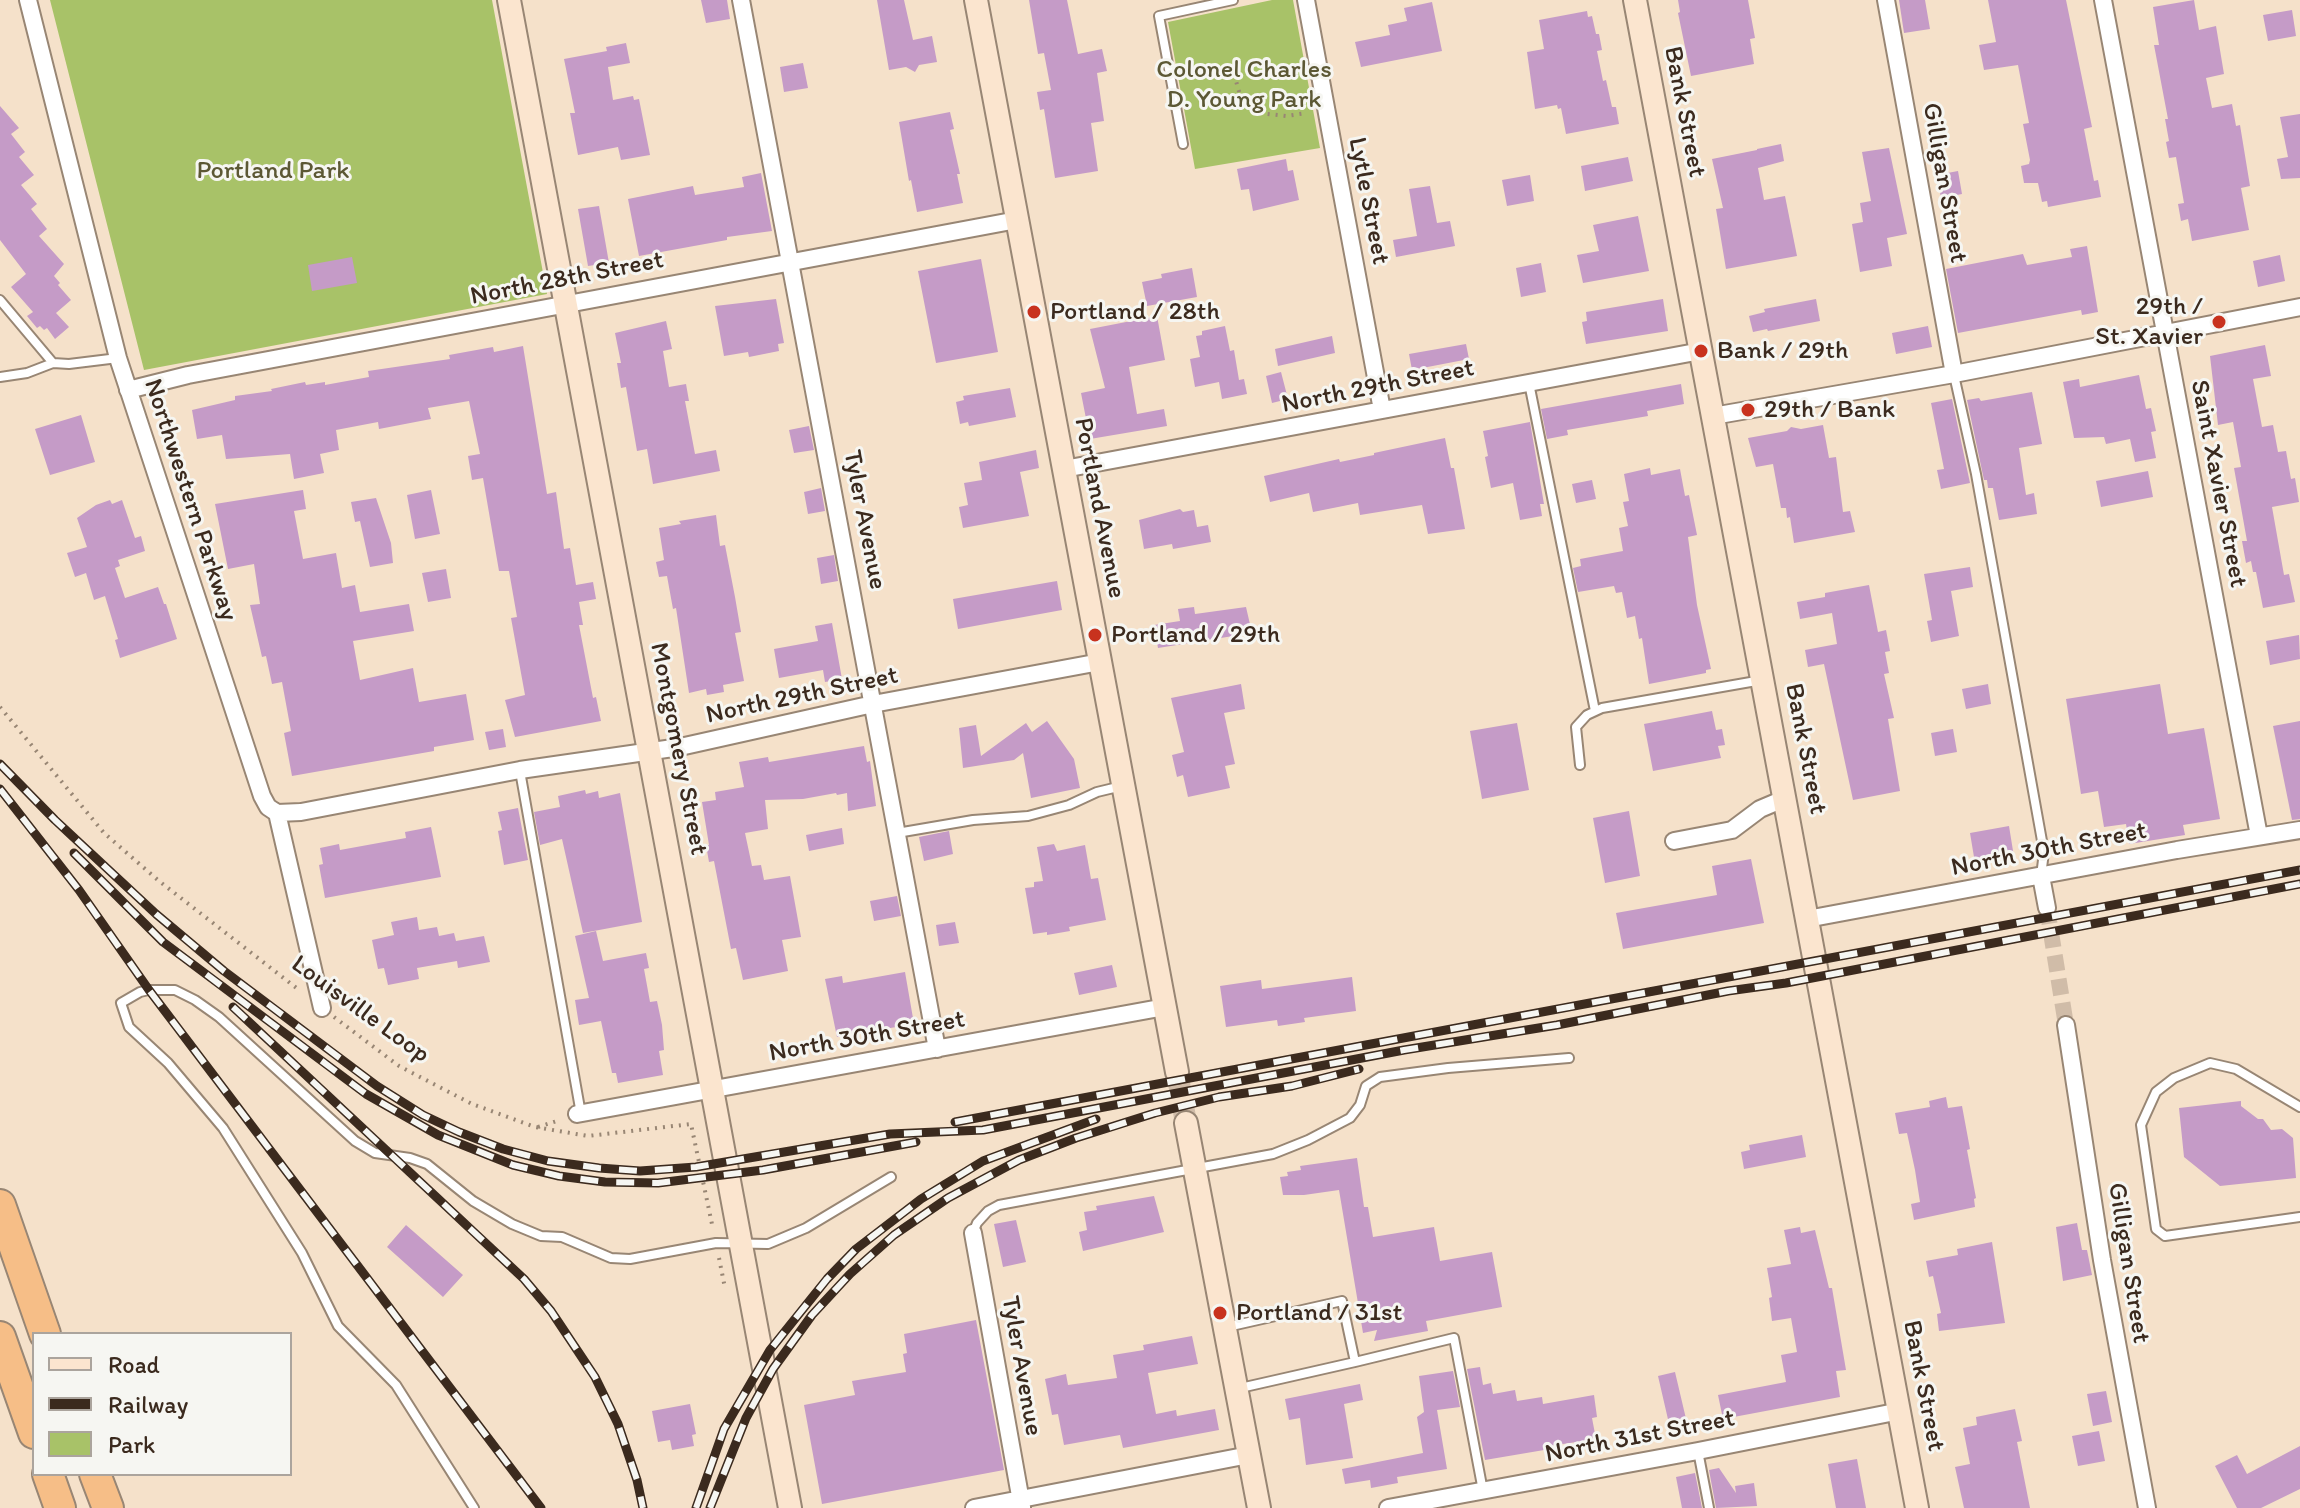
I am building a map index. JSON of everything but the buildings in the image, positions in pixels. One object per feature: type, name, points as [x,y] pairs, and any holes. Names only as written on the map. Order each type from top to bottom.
[{"type":"highway","points":[[4,1218],[44,1332]]},
{"type":"highway","points":[[0,1337],[32,1427]]},
{"type":"highway","points":[[49,1476],[60,1508]]},
{"type":"highway","points":[[96,1476],[108,1508]]},
{"type":"street","name":"Northwestern Parkway","points":[[28,0],[118,358],[262,796],[268,807],[277,813],[322,1008]]},
{"type":"street","name":"Montgomery Street","points":[[509,0],[790,1508]]},
{"type":"street","name":"Tyler Avenue","points":[[741,0],[937,1049]]},
{"type":"street","name":"Portland Avenue","points":[[976,0],[1177,1072]]},
{"type":"street","name":"Lytle Street","points":[[1306,0],[1382,410]]},
{"type":"street","name":"Bank Street","points":[[1635,0],[1917,1508]]},
{"type":"street","name":"Gilligan Street","points":[[1886,0],[1954,374]]},
{"type":"street","name":"Saint Xavier Street","points":[[2103,0],[2259,836]]},
{"type":"street","name":"North 28th Street","points":[[128,390],[188,375],[1017,220]]},
{"type":"street","points":[[1713,416],[1954,374],[2300,307]]},
{"type":"street","name":"North 29th Street","points":[[1064,469],[1701,351]]},
{"type":"street","name":"North 29th Street","points":[[277,813],[301,812],[520,770],[650,752],[873,704],[1100,662]]},
{"type":"street","points":[[1674,841],[1732,830],[1760,809],[1786,798]]},
{"type":"street","name":"North 30th Street","points":[[1807,919],[2300,830]]},
{"type":"street","points":[[2041,876],[2047,908]]},
{"type":"street","name":"North 30th Street","points":[[579,1114],[1165,1007]]},
{"type":"street","name":"Gilligan Street","points":[[2066,1025],[2102,1260],[2147,1508]]},
{"type":"street","points":[[1186,1123],[1259,1508]]},
{"type":"street","name":"Tyler Avenue","points":[[973,1233],[1021,1504]]},
{"type":"street","name":"North 31st Street","points":[[1388,1508],[1900,1411]]},
{"type":"street","points":[[974,1508],[1021,1504],[1249,1455]]},
{"type":"lane","points":[[1183,144],[1159,16],[1233,0]]},
{"type":"lane","points":[[0,300],[53,363]]},
{"type":"lane","points":[[0,377],[27,373],[53,363],[118,358]]},
{"type":"lane","points":[[1954,374],[1976,474],[2044,852],[2041,876]]},
{"type":"lane","points":[[1529,383],[1595,711]]},
{"type":"lane","points":[[1580,765],[1576,727],[1595,711],[1763,680]]},
{"type":"lane","points":[[520,770],[579,1114]]},
{"type":"lane","points":[[897,833],[973,820],[1028,816],[1123,786]]},
{"type":"lane","points":[[474,1508],[396,1385],[338,1326],[302,1253],[223,1128],[168,1063],[129,1027],[121,1003],[149,990],[175,990],[195,1000],[219,1017],[355,1141],[375,1153],[427,1164],[473,1201],[512,1224],[541,1236],[562,1237],[611,1258],[630,1259],[716,1243],[768,1244],[806,1228],[891,1177]]},
{"type":"lane","points":[[973,1233],[988,1211],[999,1205],[1273,1154],[1350,1118],[1360,1105],[1366,1086],[1380,1077],[1569,1058]]},
{"type":"lane","points":[[2300,1107],[2236,1069],[2210,1063],[2174,1078],[2156,1092],[2141,1125],[2156,1229],[2165,1236],[2300,1217]]},
{"type":"lane","points":[[1224,1328],[1342,1301],[1355,1362]]},
{"type":"lane","points":[[1236,1389],[1454,1338],[1483,1491]]},
{"type":"lane","points":[[1698,1451],[1709,1508]]},
{"type":"path","points":[[1232,67],[1240,95],[1259,113],[1286,116],[1307,113]]},
{"type":"path","name":"Louisville Loop","points":[[0,707],[104,833],[159,881],[399,1066],[472,1104],[535,1127],[588,1136],[691,1124],[728,1301]]},
{"type":"path","points":[[535,1127],[579,1114]]},
{"type":"green space","name":"Portland Park","points":[[50,0],[492,0],[547,294],[144,370]]},
{"type":"green space","name":"Colonel Charles D. Young Park","points":[[1272,0],[1293,0],[1320,148],[1195,169],[1168,22]]},
{"type":"tunnel","points":[[2047,908],[2066,1025]]},
{"type":"tunnel","points":[[1177,1072],[1186,1123]]},
{"type":"railway","points":[[0,764],[156,914],[224,971],[377,1086],[423,1115],[503,1149],[548,1161],[640,1171],[696,1167],[890,1134],[983,1130],[1404,1050],[1786,983],[2300,884]]},
{"type":"railway","points":[[0,789],[79,890],[149,990],[541,1508]]},
{"type":"railway","points":[[74,853],[163,942],[366,1094],[438,1135],[513,1165],[559,1176],[605,1182],[658,1183],[763,1170],[916,1142]]},
{"type":"railway","points":[[955,1122],[2300,870]]},
{"type":"railway","points":[[233,1007],[524,1279],[551,1311],[595,1377],[618,1424],[643,1508]]},
{"type":"railway","points":[[710,1508],[746,1418],[773,1369],[812,1315],[850,1274],[894,1235],[948,1198],[1019,1160],[1155,1113],[1219,1097],[1292,1086],[1359,1069]]},
{"type":"railway","points":[[696,1508],[724,1429],[770,1350],[827,1279],[856,1249],[921,1199],[983,1161],[1096,1119]]},
{"type":"place","name":"Portland / 28th","points":[[1034,312]]},
{"type":"place","name":"29th / St. Xavier","points":[[2219,322]]},
{"type":"place","name":"Bank / 29th","points":[[1701,351]]},
{"type":"place","name":"29th / Bank","points":[[1748,410]]},
{"type":"place","name":"Portland / 29th","points":[[1095,635]]},
{"type":"place","name":"Portland / 31st","points":[[1220,1313]]}]
